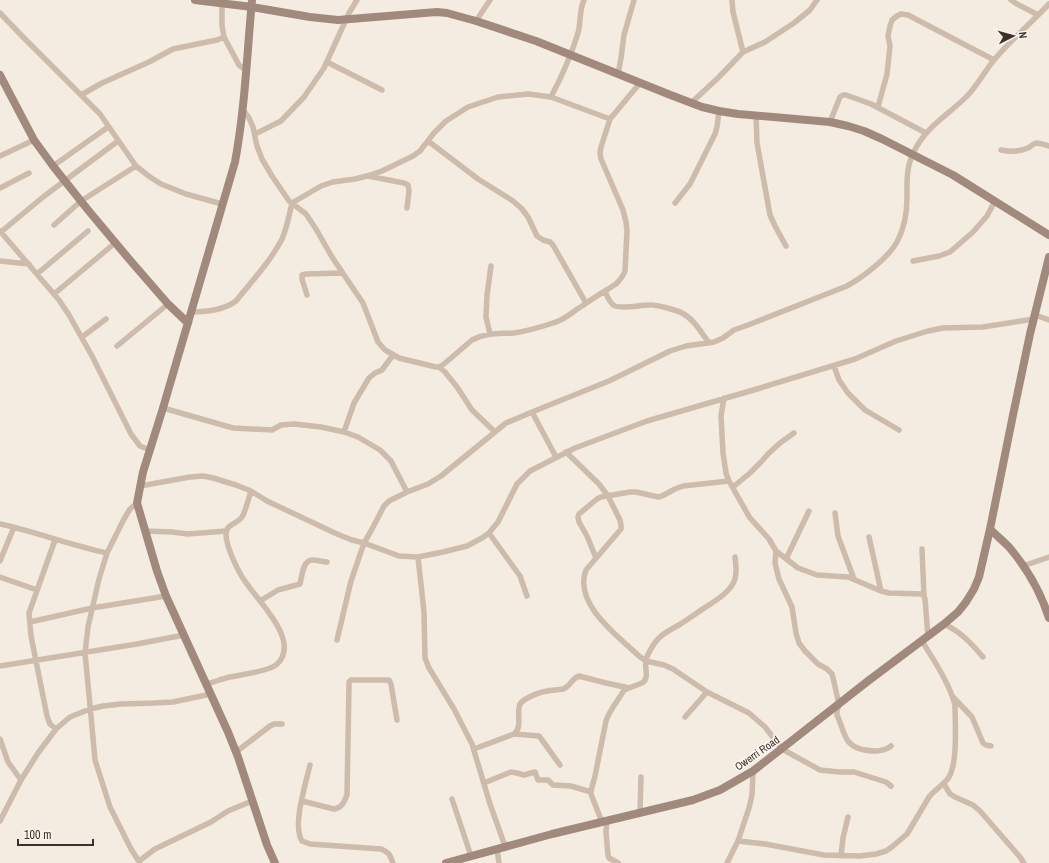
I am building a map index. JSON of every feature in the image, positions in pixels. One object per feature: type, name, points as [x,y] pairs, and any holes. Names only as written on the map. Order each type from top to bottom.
[{"type":"main road","points":[[195,0],[222,3],[252,3],[316,18],[346,20],[437,12],[447,13],[536,41],[691,103],[719,111],[830,122],[864,131],[953,175],[1049,235]]},
{"type":"main road","points":[[252,3],[243,110],[235,162],[150,450],[140,486],[137,504],[166,596],[228,732],[275,863]]},
{"type":"main road","points":[[0,75],[34,140],[53,166],[168,304],[188,323]]},
{"type":"main road","name":"Owerri Road","points":[[446,863],[497,848],[693,800],[720,790],[753,771],[958,612],[974,589],[979,577],[1013,415],[1049,257]]},
{"type":"main road","points":[[990,529],[1009,547],[1023,566],[1045,606],[1049,618]]},
{"type":"street","points":[[255,134],[281,121],[308,92],[324,68],[357,0]]},
{"type":"street","points":[[476,21],[490,0]]},
{"type":"street","points":[[551,97],[571,55],[578,32],[584,0]]},
{"type":"street","points":[[618,74],[622,58],[624,35],[634,0]]},
{"type":"street","points":[[732,0],[733,12],[743,52]]},
{"type":"street","points":[[691,103],[743,52],[765,42],[790,27],[810,10],[817,0]]},
{"type":"street","points":[[1011,0],[1038,15]]},
{"type":"street","points":[[222,3],[222,26],[224,37],[239,65],[247,71]]},
{"type":"street","points":[[337,640],[351,581],[364,543],[384,506],[389,501],[428,484],[441,476],[506,423],[609,381],[670,350],[714,342],[723,338],[734,330],[847,286],[859,280],[887,255],[897,242],[906,215],[907,180],[912,154],[932,127],[969,94],[994,60],[1049,4]]},
{"type":"street","points":[[0,13],[23,38],[100,114],[136,166],[161,184],[186,194],[222,204]]},
{"type":"street","points":[[878,107],[887,74],[890,46],[888,36],[890,26],[892,20],[901,14],[908,15],[994,60]]},
{"type":"street","points":[[82,95],[102,83],[149,62],[173,49],[217,40],[224,37]]},
{"type":"street","points":[[327,62],[382,90]]},
{"type":"street","points":[[243,110],[253,127],[257,146],[262,159],[284,194],[292,204],[306,214],[332,257],[363,303],[378,342],[385,350],[393,355],[436,367],[444,364],[472,340],[482,335],[514,332],[554,323],[566,318],[616,284],[624,276],[627,231],[626,222],[623,210],[601,159],[601,147],[610,119],[640,83]]},
{"type":"street","points":[[191,312],[206,312],[224,307],[236,301],[270,258],[282,238],[288,223],[292,204],[321,186],[333,182],[367,176],[382,171],[413,156],[420,151],[434,133],[446,121],[468,107],[498,97],[528,94],[551,97],[610,119]]},
{"type":"street","points":[[830,122],[840,97],[846,95],[878,107],[926,134]]},
{"type":"street","points":[[675,203],[690,184],[715,134],[719,111]]},
{"type":"street","points":[[756,115],[757,143],[770,215],[786,246]]},
{"type":"street","points":[[53,166],[108,127]]},
{"type":"street","points":[[0,156],[34,140]]},
{"type":"street","points":[[118,141],[43,197],[1,231],[70,315],[131,434],[140,446],[150,450]]},
{"type":"street","points":[[428,141],[478,180],[513,201],[522,209],[528,217],[537,236],[553,245],[586,303]]},
{"type":"street","points":[[1001,150],[1012,152],[1023,150],[1030,147],[1034,143],[1049,146]]},
{"type":"street","points":[[54,225],[81,201],[136,166]]},
{"type":"street","points":[[0,188],[30,173]]},
{"type":"street","points":[[367,176],[408,185],[409,191],[407,208]]},
{"type":"street","points":[[913,260],[939,256],[950,252],[973,232],[987,216],[994,201]]},
{"type":"street","points":[[37,274],[88,231]]},
{"type":"street","points":[[54,294],[115,242]]},
{"type":"street","points":[[0,261],[29,264]]},
{"type":"street","points":[[490,334],[486,317],[491,266]]},
{"type":"street","points":[[307,295],[302,275],[342,272]]},
{"type":"street","points":[[604,291],[611,303],[615,306],[625,307],[651,304],[681,313],[690,319],[708,342]]},
{"type":"street","points":[[117,346],[168,304]]},
{"type":"street","points":[[140,486],[203,476],[223,481],[251,491],[352,540],[399,556],[418,557],[467,546],[489,533],[498,522],[517,484],[530,471],[566,452],[647,421],[855,360],[896,341],[928,331],[943,328],[983,327],[1035,317],[1049,320]]},
{"type":"street","points":[[82,337],[106,319]]},
{"type":"street","points":[[344,432],[354,402],[369,378],[382,370],[393,355]]},
{"type":"street","points":[[439,366],[457,387],[472,410],[495,432]]},
{"type":"street","points":[[834,366],[839,380],[848,393],[865,410],[900,430]]},
{"type":"street","points":[[724,398],[721,416],[723,453],[726,473],[750,518],[769,539],[776,551],[798,568],[817,575],[848,577],[881,591],[889,593],[921,594],[924,596]]},
{"type":"street","points":[[163,408],[233,428],[272,430],[281,426],[294,424],[321,427],[344,432],[358,437],[380,450],[391,462],[407,492]]},
{"type":"street","points":[[532,412],[556,457]]},
{"type":"street","points":[[733,487],[756,468],[780,442],[794,433]]},
{"type":"street","points":[[566,452],[599,484],[608,496],[620,520],[621,529],[586,570],[584,576],[585,593],[588,602],[605,624],[646,661],[664,665],[673,669],[707,692],[749,713],[765,727],[782,749],[820,770],[854,772],[886,782],[891,786]]},
{"type":"street","points":[[596,558],[578,517],[579,514],[597,498],[630,492],[658,497],[683,486],[729,481]]},
{"type":"street","points":[[145,531],[188,534],[226,531],[242,518],[251,491]]},
{"type":"street","points":[[137,504],[130,509],[107,553],[99,579],[88,627],[86,653],[95,760],[110,807],[131,849],[140,862],[155,849],[210,822],[228,811],[252,801]]},
{"type":"street","points":[[786,559],[809,511]]},
{"type":"street","points":[[835,512],[838,536],[854,579]]},
{"type":"street","points":[[0,524],[107,553]]},
{"type":"street","points":[[0,561],[14,527]]},
{"type":"street","points":[[206,684],[275,666],[282,658],[284,641],[282,634],[276,622],[246,583],[229,548],[226,531]]},
{"type":"street","points":[[489,533],[520,576],[527,596]]},
{"type":"street","points":[[869,537],[881,591]]},
{"type":"street","points":[[55,540],[29,614],[31,636],[47,716],[50,724],[56,729]]},
{"type":"street","points":[[738,841],[765,844],[824,855],[860,856],[876,854],[886,851],[907,834],[933,792],[944,784],[952,770],[954,754],[955,705],[953,697],[925,638],[925,600],[922,549]]},
{"type":"street","points":[[776,551],[775,563],[779,579],[792,607],[799,643],[818,664],[828,669],[832,674],[839,705],[837,715],[849,742],[859,748],[870,751],[888,749],[891,746]]},
{"type":"street","points":[[418,557],[424,612],[425,658],[429,668],[472,744],[490,804],[506,846]]},
{"type":"street","points":[[618,863],[608,860],[604,821],[591,792],[608,712],[616,704],[624,690],[645,682],[646,661],[658,638],[685,622],[722,596],[732,585],[736,578],[735,557]]},
{"type":"street","points":[[1023,566],[1049,557]]},
{"type":"street","points":[[260,601],[278,590],[300,584],[306,563],[308,561],[313,560],[326,562]]},
{"type":"street","points":[[0,577],[37,590]]},
{"type":"street","points":[[30,622],[92,608],[166,596]]},
{"type":"street","points":[[944,624],[962,634],[983,657]]},
{"type":"street","points":[[0,666],[86,653],[184,635]]},
{"type":"street","points":[[474,749],[514,734],[518,731],[519,708],[521,703],[532,696],[548,691],[563,689],[575,678],[580,676],[629,688]]},
{"type":"street","points":[[302,801],[334,809],[338,809],[343,805],[347,795],[348,685],[351,680],[389,680],[397,720]]},
{"type":"street","points":[[685,717],[707,692]]},
{"type":"street","points":[[0,821],[21,780],[38,753],[56,729],[70,717],[90,709],[103,706],[173,702],[211,694]]},
{"type":"street","points":[[953,697],[972,717],[984,743],[991,746]]},
{"type":"street","points":[[236,752],[270,726],[274,724],[282,724]]},
{"type":"street","points":[[514,734],[539,736],[560,765]]},
{"type":"street","points":[[0,739],[8,762],[21,780]]},
{"type":"street","points":[[310,765],[298,818],[300,838],[302,841],[310,844],[381,849],[387,851],[393,863]]},
{"type":"street","points":[[727,863],[738,841],[752,795],[753,771]]},
{"type":"street","points":[[484,783],[511,772],[524,775],[535,772],[538,780],[548,780],[553,785],[571,786],[591,792]]},
{"type":"street","points":[[640,812],[641,777]]},
{"type":"street","points":[[944,784],[950,794],[973,805],[980,811],[1024,863]]},
{"type":"street","points":[[452,799],[470,856]]},
{"type":"street","points":[[841,856],[843,838],[848,817]]},
{"type":"street","points":[[497,848],[499,863]]}]
